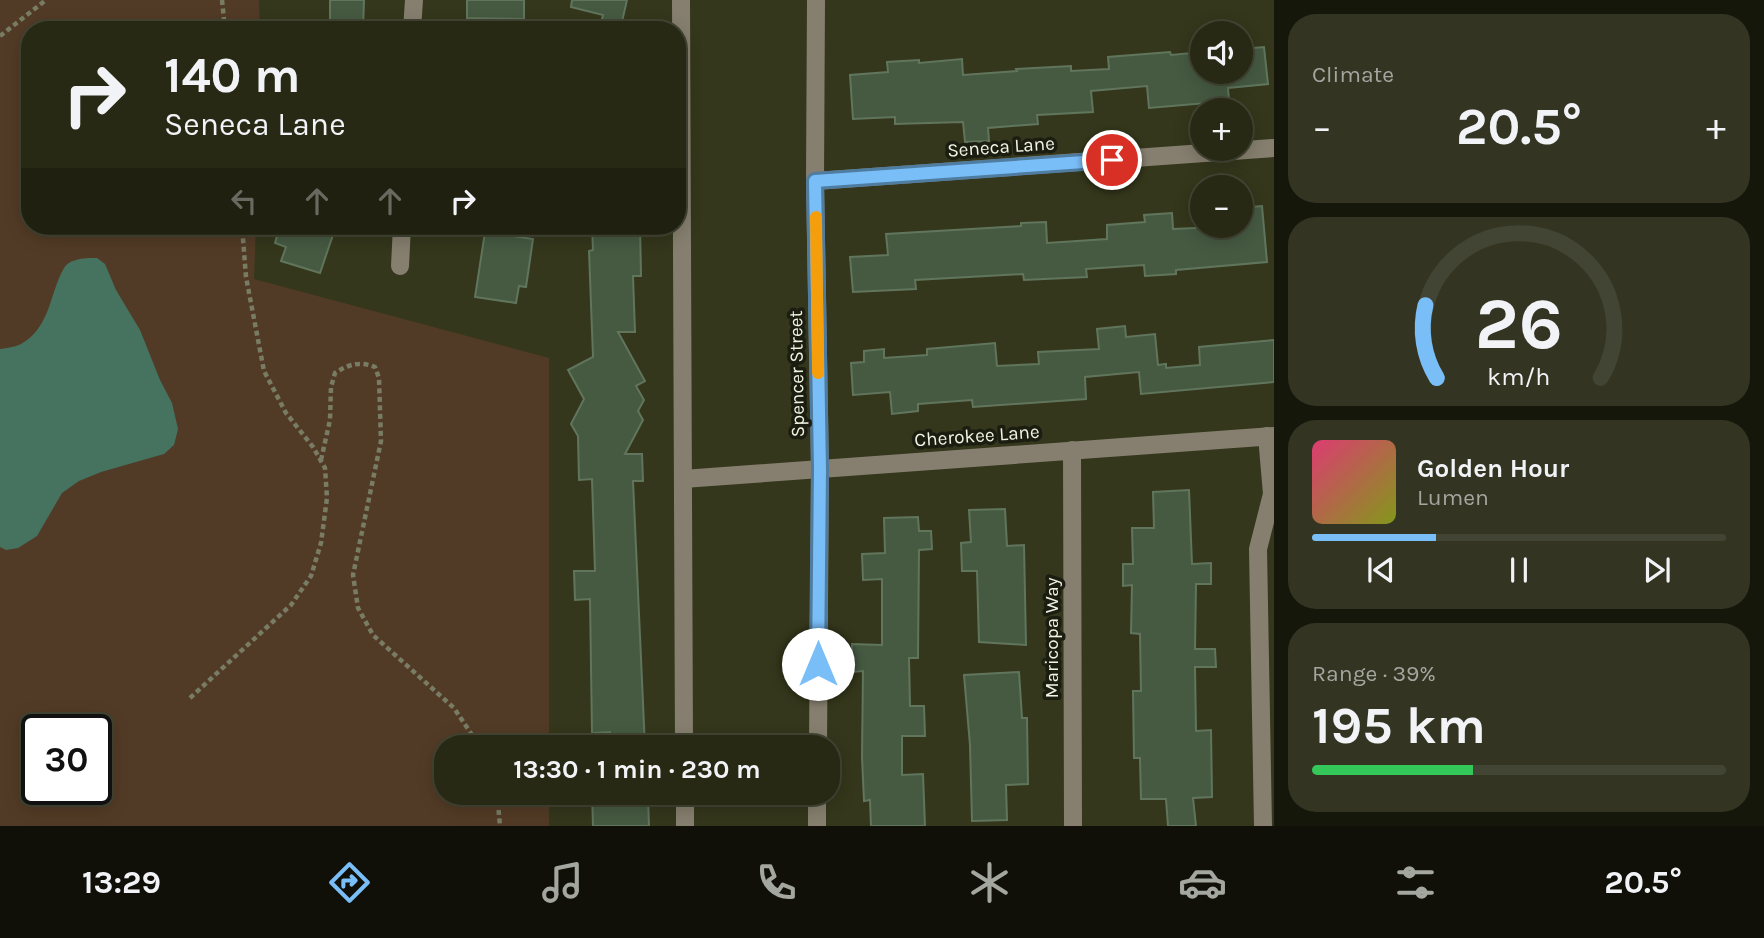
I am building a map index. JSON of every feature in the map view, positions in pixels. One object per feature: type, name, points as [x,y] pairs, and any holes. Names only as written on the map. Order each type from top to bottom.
[{"type":"street","points":[[413,21],[414,0]]},
{"type":"street","points":[[681,0],[681,21]]},
{"type":"street","name":"Spencer Street","points":[[816,0],[815,181],[820,469],[817,735]]},
{"type":"street","name":"Seneca Lane","points":[[815,181],[1274,148]]},
{"type":"street","points":[[400,266],[402,235]]},
{"type":"street","points":[[682,235],[684,735]]},
{"type":"street","points":[[1263,826],[1258,549],[1272,494],[1271,436]]},
{"type":"street","name":"Cherokee Lane","points":[[683,479],[1271,436]]},
{"type":"street","name":"Maricopa Way","points":[[1072,450],[1073,826]]},
{"type":"street","points":[[685,805],[685,826]]},
{"type":"street","points":[[817,805],[817,826]]},
{"type":"path","points":[[0,36],[46,0]]},
{"type":"path","points":[[222,0],[225,21]]},
{"type":"path","points":[[190,698],[291,605],[311,576],[321,543],[327,498],[325,468],[286,413],[264,371],[246,277],[244,235]]},
{"type":"path","points":[[321,460],[330,420],[331,387],[335,373],[347,365],[364,362],[375,367],[379,378],[380,441],[353,575],[358,608],[373,635],[454,708],[473,735]]},
{"type":"path","points":[[497,805],[500,826]]},
{"type":"shaded area","points":[[0,0],[259,0],[260,21],[21,21],[21,235],[256,235],[254,279],[549,358],[549,735],[434,735],[434,805],[549,805],[549,826],[0,826]]},
{"type":"shaded area","points":[[97,258],[105,264],[116,290],[140,330],[172,403],[178,429],[174,445],[164,454],[79,481],[62,493],[37,536],[18,548],[6,550],[0,547],[0,349],[19,345],[31,337],[44,319],[66,265]]},
{"type":"building","points":[[330,0],[364,0],[363,21],[330,21]]},
{"type":"building","points":[[467,0],[524,0],[524,19],[467,18]]},
{"type":"building","points":[[572,0],[627,0],[622,21],[602,21],[603,15],[571,7]]},
{"type":"building","points":[[1264,47],[1268,84],[1228,88],[1229,98],[1190,98],[1190,104],[1149,108],[1147,86],[1091,91],[1093,112],[1037,115],[1038,124],[988,128],[989,141],[965,142],[963,122],[895,124],[895,117],[853,119],[850,75],[888,72],[887,62],[919,60],[919,63],[962,59],[963,75],[1071,66],[1071,71],[1109,69],[1108,57],[1190,53],[1190,84],[1253,84],[1253,48]]},
{"type":"building","points":[[1262,206],[1267,262],[1176,270],[1176,274],[1145,276],[1144,265],[1086,269],[1087,277],[1024,280],[1023,274],[915,280],[916,289],[853,292],[850,257],[888,255],[886,234],[1021,226],[1021,223],[1046,222],[1047,243],[1107,239],[1107,225],[1145,222],[1144,215],[1172,213],[1173,229],[1190,228],[1190,238],[1253,238],[1253,207]]},
{"type":"building","points":[[277,235],[333,235],[320,273],[281,261],[286,247],[275,243]]},
{"type":"building","points":[[485,235],[533,239],[526,287],[519,286],[516,303],[475,297]]},
{"type":"building","points":[[592,235],[640,235],[641,276],[633,276],[635,332],[618,332],[645,381],[636,386],[644,400],[638,411],[643,420],[625,454],[642,454],[643,481],[633,481],[644,735],[592,733],[590,599],[575,600],[574,571],[595,571],[592,479],[579,480],[578,436],[571,424],[584,399],[568,370],[593,357],[589,251],[593,250]]},
{"type":"building","points":[[1125,326],[1126,337],[1155,334],[1158,365],[1166,364],[1166,368],[1200,365],[1199,347],[1274,340],[1274,382],[1141,394],[1139,372],[1085,377],[1086,399],[973,407],[972,400],[918,404],[918,411],[892,414],[890,392],[853,395],[851,363],[864,362],[864,351],[884,349],[884,358],[927,355],[927,349],[995,343],[997,366],[1039,364],[1038,352],[1099,349],[1097,329]]},
{"type":"building","points":[[1189,490],[1192,564],[1211,563],[1211,584],[1196,584],[1195,649],[1215,649],[1216,667],[1195,667],[1196,731],[1211,730],[1212,797],[1193,798],[1196,826],[1168,826],[1166,799],[1141,799],[1140,758],[1134,758],[1133,691],[1141,691],[1140,634],[1131,633],[1132,585],[1123,586],[1123,564],[1133,564],[1132,528],[1154,528],[1153,492]]},
{"type":"building","points":[[1005,509],[1007,546],[1024,545],[1026,645],[979,642],[977,571],[962,571],[961,543],[971,542],[969,510]]},
{"type":"building","points":[[918,517],[919,531],[931,531],[932,549],[919,550],[918,658],[909,658],[910,706],[924,706],[925,736],[902,736],[902,775],[923,774],[925,826],[871,826],[870,800],[864,801],[863,671],[852,672],[852,644],[882,645],[882,579],[863,580],[862,554],[885,553],[884,518]]},
{"type":"building","points":[[1019,672],[1022,718],[1027,718],[1028,784],[1006,785],[1007,820],[972,821],[970,745],[964,675]]},
{"type":"building","points":[[592,805],[648,805],[649,826],[593,826]]},
{"type":"slow traffic","points":[[816,217],[818,373]]},
{"type":"route","points":[[818,664],[820,469],[815,181],[1112,160]]}]
